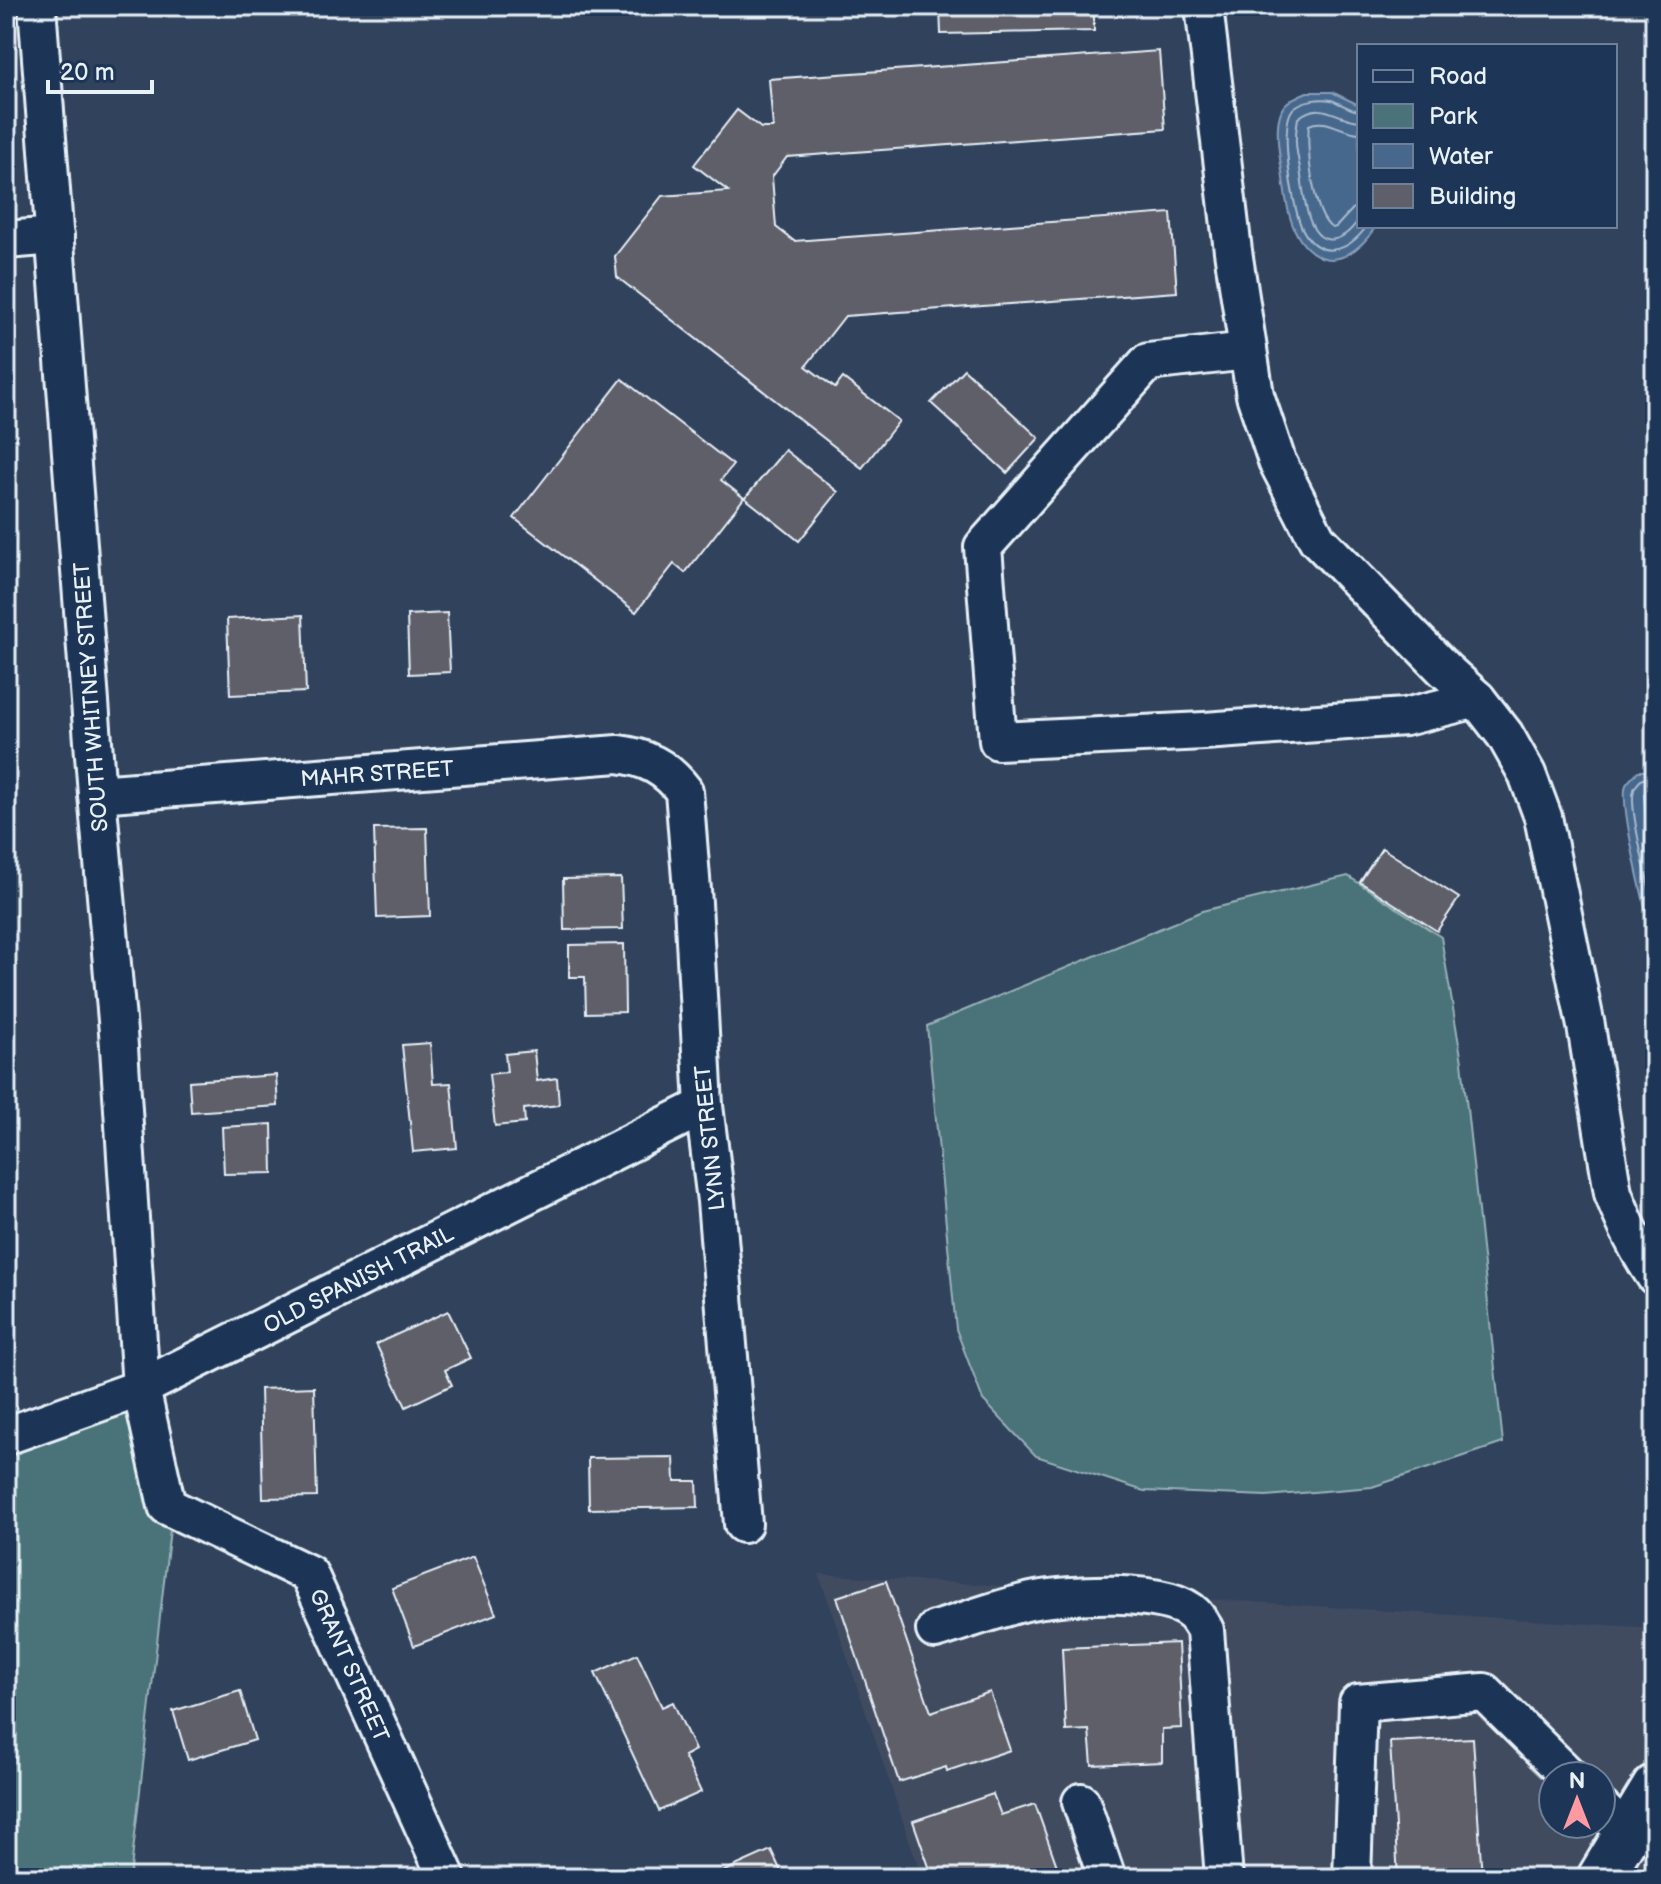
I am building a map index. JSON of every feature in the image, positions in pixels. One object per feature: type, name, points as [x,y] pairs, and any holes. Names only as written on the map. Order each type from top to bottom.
[{"type":"highway","points":[[1617,1819],[1655,1787]]},
{"type":"highway","points":[[1600,1878],[1609,1840]]},
{"type":"street","name":"SOUTH WHITNEY STREET","points":[[37,6],[118,1032],[141,1388]]},
{"type":"street","points":[[1204,6],[1233,251],[1255,395],[1277,461],[1317,539],[1477,699],[1505,735],[1527,774],[1543,817],[1586,1026],[1613,1193],[1621,1216],[1655,1276]]},
{"type":"street","points":[[6,240],[55,236]]},
{"type":"street","points":[[1248,351],[1148,362],[983,547],[998,741],[1405,717],[1477,699]]},
{"type":"street","name":"MAHR STREET","points":[[97,794],[618,754],[655,764]]},
{"type":"street","name":"LYNN STREET","points":[[655,764],[675,779],[684,791],[704,1106],[716,1201],[743,1524]]},
{"type":"street","name":"OLD SPANISH TRAIL","points":[[6,1436],[141,1388],[704,1106]]},
{"type":"street","name":"GRANT STREET","points":[[141,1388],[167,1506],[309,1574],[447,1878]]},
{"type":"street","points":[[935,1630],[1030,1601],[1087,1595],[1173,1601],[1194,1614],[1205,1630],[1224,1878]]},
{"type":"street","points":[[1352,1878],[1358,1703],[1484,1692],[1553,1760]]},
{"type":"street","points":[[1081,1802],[1107,1878]]},
{"type":"shaded area","points":[[819,1574],[1655,1628],[1655,1751],[1617,1814],[1617,1760],[1537,1760],[1537,1840],[1601,1840],[1578,1878],[922,1878]]},
{"type":"shaded area","points":[[1655,1821],[1655,1878],[1621,1878]]},
{"type":"green space","points":[[1348,876],[1441,937],[1462,1062],[1503,1443],[1372,1487],[1266,1496],[1144,1491],[1036,1456],[983,1400],[956,1329],[927,1026],[1202,911]]},
{"type":"green space","points":[[128,1413],[150,1511],[160,1524],[170,1529],[130,1878],[6,1878],[6,1457]]},
{"type":"water","points":[[1307,92],[1332,92],[1357,104],[1357,228],[1375,228],[1359,247],[1345,256],[1327,259],[1310,251],[1291,220],[1285,195],[1278,123],[1282,109]]},
{"type":"water","points":[[1638,771],[1655,771],[1655,949],[1626,815],[1626,785]]},
{"type":"building","points":[[940,6],[1094,6],[1094,31],[941,34]]},
{"type":"building","points":[[1159,51],[1165,129],[787,157],[772,177],[776,227],[794,241],[1171,213],[1177,292],[845,316],[806,366],[835,388],[843,378],[899,421],[862,468],[617,277],[615,256],[662,196],[728,191],[694,165],[737,110],[761,128],[773,128],[769,79]]},
{"type":"building","points":[[964,369],[1039,438],[1007,473],[931,403]]},
{"type":"building","points":[[622,379],[733,465],[721,480],[744,498],[685,573],[674,564],[636,612],[514,518]]},
{"type":"building","points":[[785,450],[838,492],[799,541],[745,498]]},
{"type":"building","points":[[447,613],[450,672],[409,674],[407,615]]},
{"type":"building","points":[[303,615],[306,692],[230,695],[227,619]]},
{"type":"building","points":[[427,828],[430,916],[377,918],[374,829]]},
{"type":"building","points":[[1382,848],[1459,898],[1437,931],[1360,882]]},
{"type":"building","points":[[621,878],[623,929],[564,930],[563,879]]},
{"type":"building","points":[[624,944],[625,1012],[586,1013],[585,977],[569,977],[569,945]]},
{"type":"building","points":[[430,1043],[433,1084],[451,1083],[457,1148],[413,1152],[402,1045]]},
{"type":"building","points":[[534,1051],[537,1081],[557,1078],[559,1105],[524,1109],[525,1123],[495,1126],[489,1074],[507,1072],[505,1054]]},
{"type":"building","points":[[276,1075],[278,1106],[191,1112],[189,1081]]},
{"type":"building","points":[[272,1124],[273,1173],[224,1174],[222,1127]]},
{"type":"building","points":[[448,1311],[471,1358],[445,1370],[452,1385],[406,1407],[376,1344]]},
{"type":"building","points":[[314,1387],[317,1497],[263,1498],[260,1389]]},
{"type":"building","points":[[674,1457],[675,1481],[697,1481],[698,1507],[589,1509],[588,1458]]},
{"type":"building","points":[[473,1557],[496,1614],[414,1646],[392,1588]]},
{"type":"building","points":[[886,1581],[931,1712],[990,1692],[1010,1750],[947,1771],[946,1767],[899,1782],[837,1597]]},
{"type":"building","points":[[1178,1643],[1182,1728],[1162,1729],[1162,1762],[1092,1765],[1089,1730],[1066,1731],[1062,1648]]},
{"type":"building","points":[[637,1654],[662,1707],[673,1702],[695,1750],[684,1756],[701,1792],[659,1811],[595,1673]]},
{"type":"building","points":[[240,1691],[255,1740],[188,1760],[173,1711]]},
{"type":"building","points":[[1473,1738],[1482,1878],[1398,1878],[1390,1742]]},
{"type":"building","points":[[993,1794],[1001,1815],[1035,1804],[1058,1869],[1035,1878],[933,1878],[913,1821]]},
{"type":"building","points":[[771,1850],[784,1878],[725,1878],[722,1872]]}]
